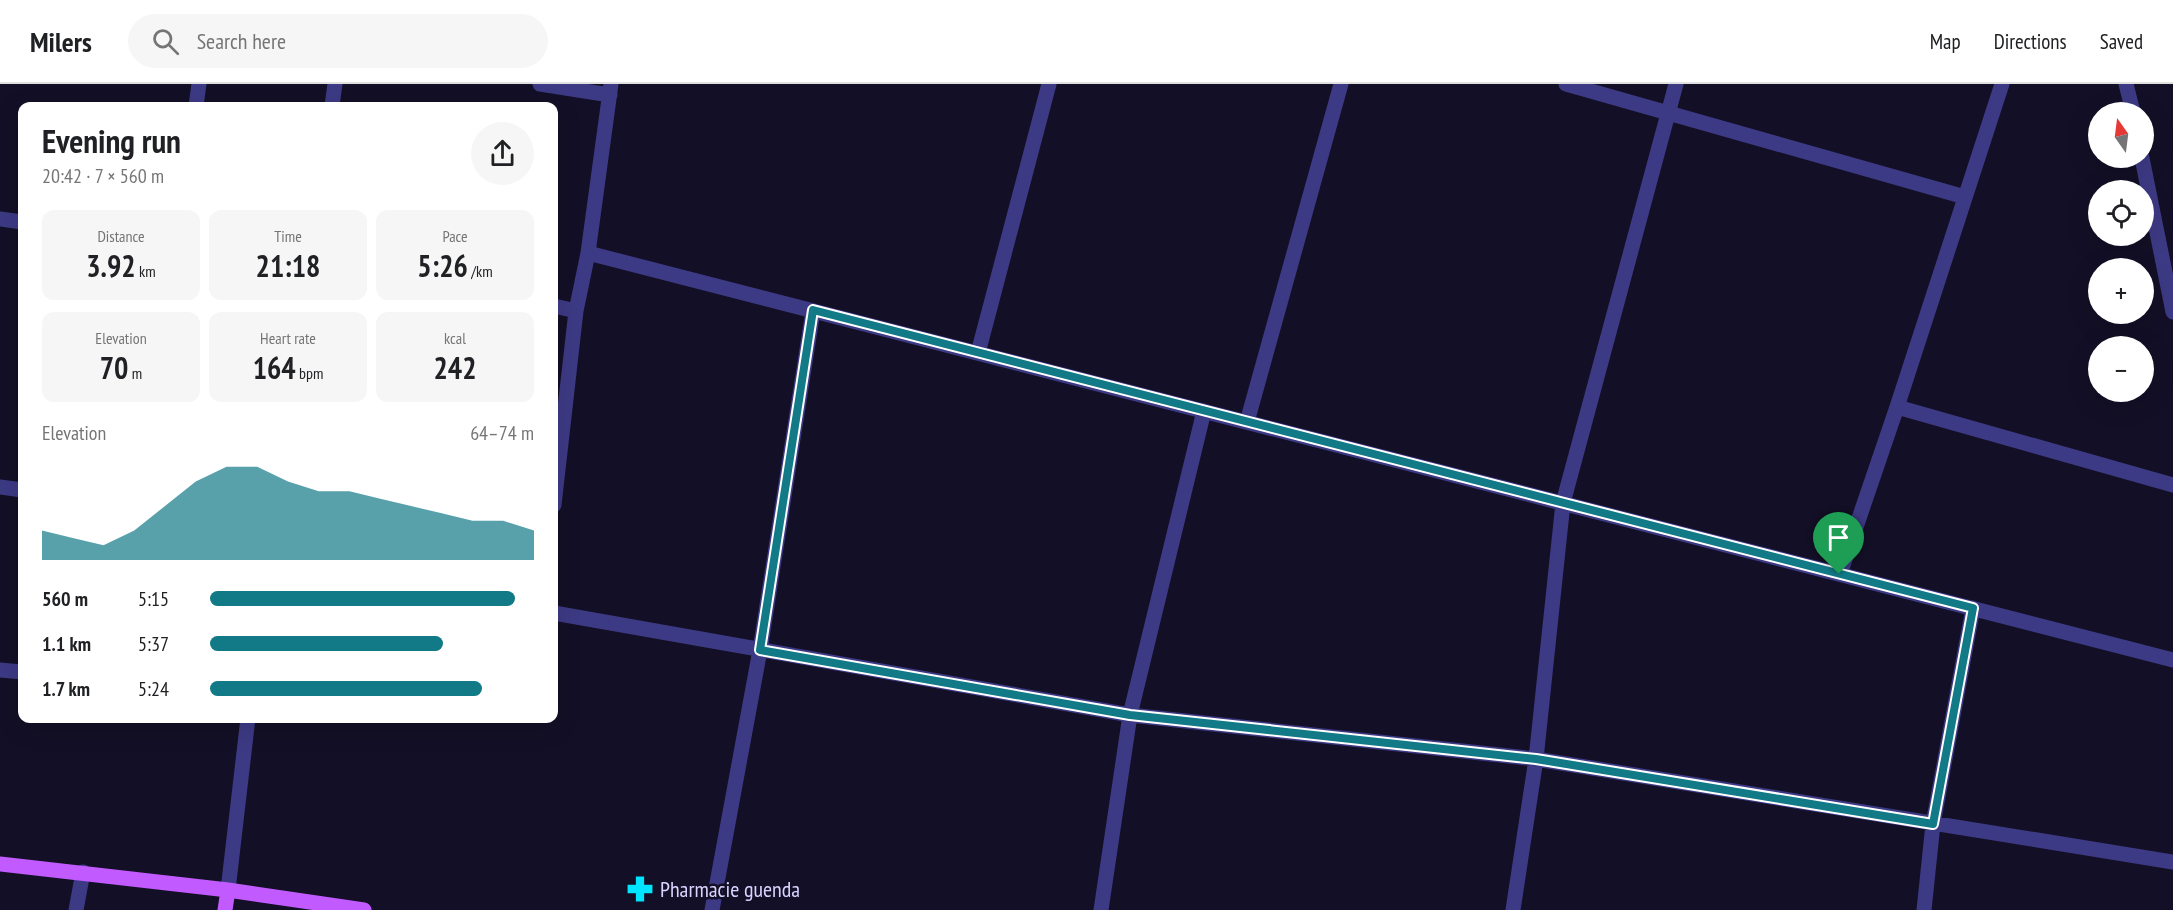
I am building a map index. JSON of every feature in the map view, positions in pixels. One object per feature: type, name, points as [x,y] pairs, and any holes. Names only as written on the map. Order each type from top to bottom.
[{"type":"main road","points":[[0,864],[228,890],[364,910]]},
{"type":"main road","points":[[225,910],[228,890]]},
{"type":"street","points":[[197,102],[199,84]]},
{"type":"street","points":[[333,102],[335,84]]},
{"type":"street","points":[[540,84],[611,89],[588,253],[576,311],[558,470]]},
{"type":"street","points":[[978,353],[1049,84]]},
{"type":"street","points":[[1246,422],[1341,84]]},
{"type":"street","points":[[1566,84],[1965,197]]},
{"type":"street","points":[[1513,910],[1536,759],[1563,503],[1676,84]]},
{"type":"street","points":[[1839,574],[1897,407],[2002,84]]},
{"type":"street","points":[[2126,84],[2130,102]]},
{"type":"street","points":[[2144,168],[2173,312]]},
{"type":"street","points":[[0,219],[18,221]]},
{"type":"street","points":[[588,253],[2173,660]]},
{"type":"street","points":[[558,307],[576,311]]},
{"type":"street","points":[[712,910],[760,650],[813,310]]},
{"type":"street","points":[[1897,407],[2173,485]]},
{"type":"street","points":[[1101,910],[1130,715],[1204,411]]},
{"type":"street","points":[[0,487],[18,489]]},
{"type":"street","points":[[1924,910],[1933,824],[1973,608]]},
{"type":"street","points":[[558,614],[1130,715],[1536,759],[2173,862]]},
{"type":"street","points":[[0,670],[18,672]]},
{"type":"street","points":[[228,890],[247,723]]},
{"type":"street","points":[[76,910],[83,872]]},
{"type":"place","name":"Pharmacie guenda","points":[[640,889]]},
{"type":"route","points":[[813,310],[1839,574],[1973,608],[1933,824],[1536,759],[1130,715],[760,650],[813,310]]}]
